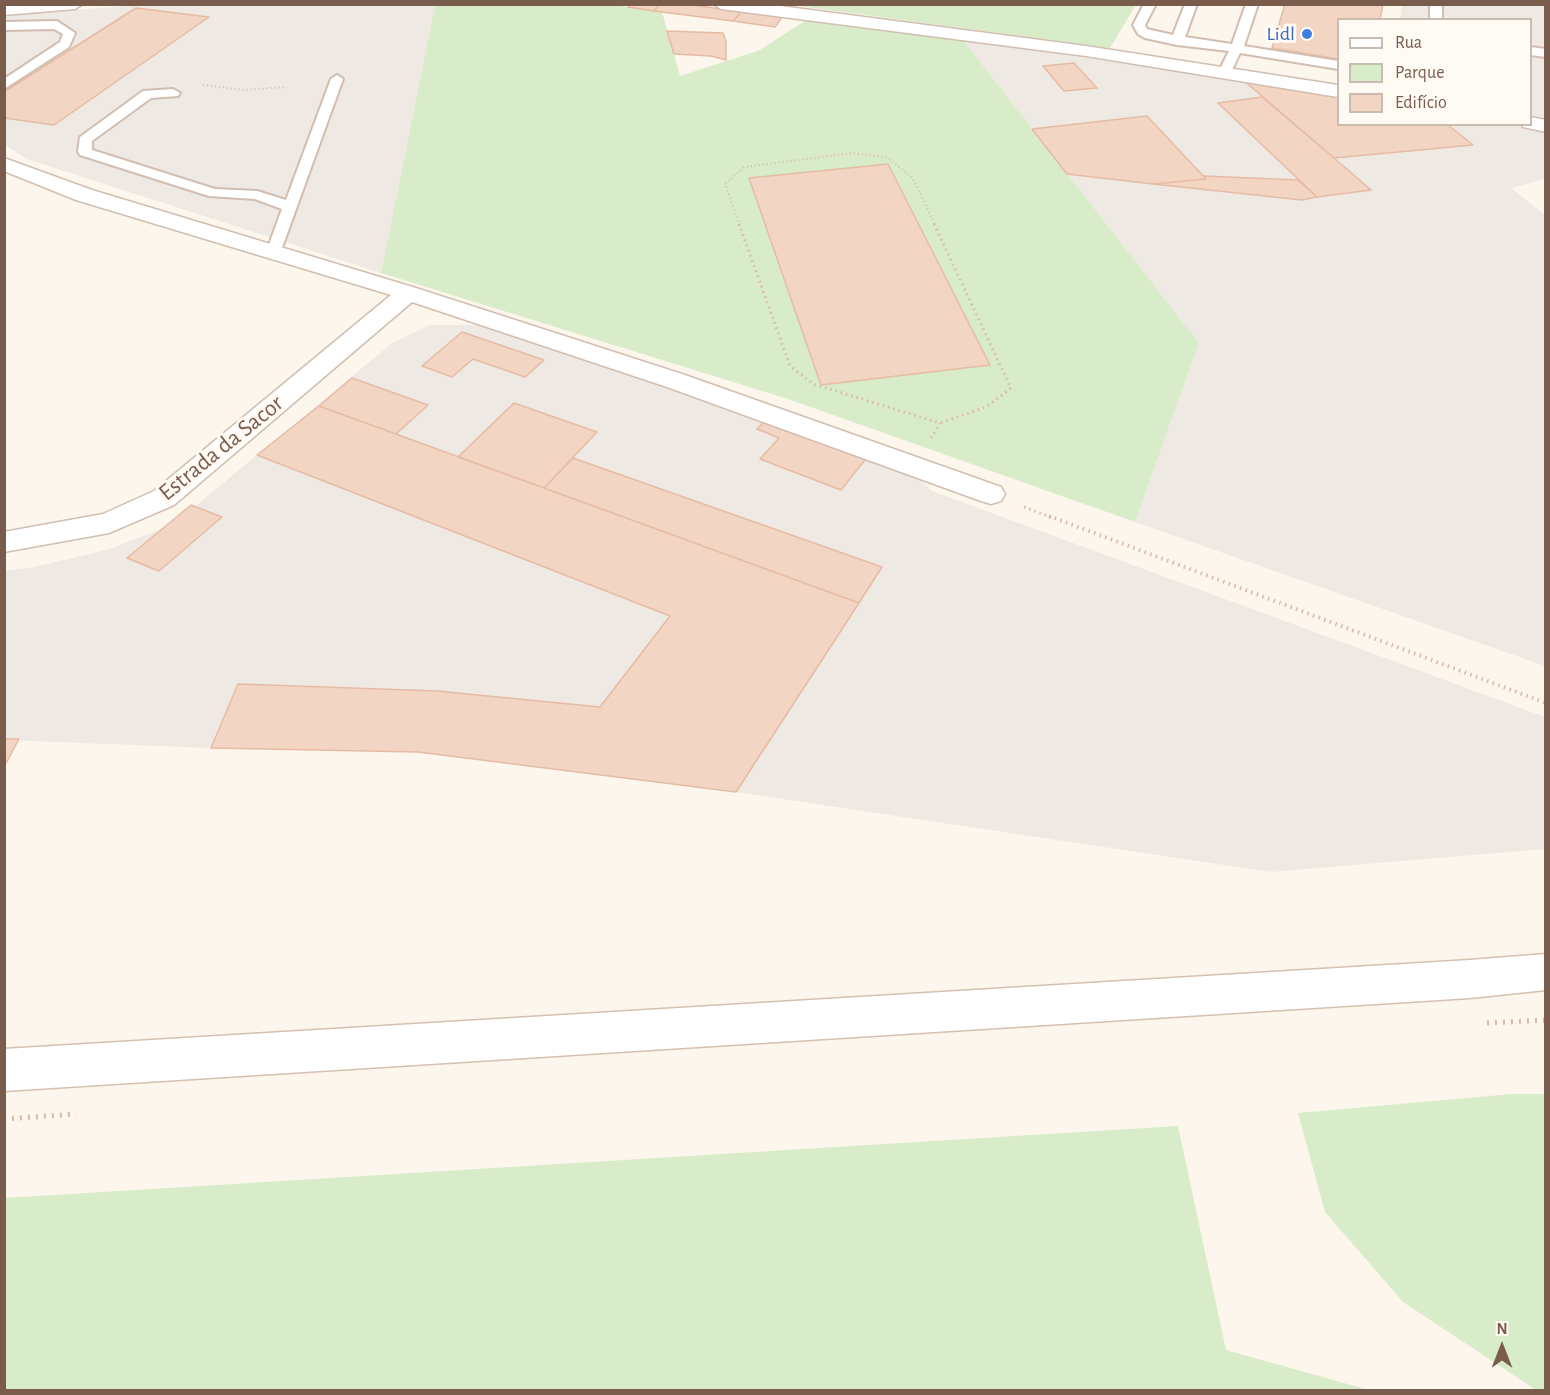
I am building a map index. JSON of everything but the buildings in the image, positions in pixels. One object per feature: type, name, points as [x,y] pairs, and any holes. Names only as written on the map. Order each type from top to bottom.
[{"type":"street","points":[[4,10],[75,4]]},
{"type":"street","points":[[721,4],[1086,51],[1337,91]]},
{"type":"street","points":[[4,164],[84,195],[408,293],[676,381],[991,494]]},
{"type":"street","name":"Estrada da Sacor","points":[[4,543],[109,523],[164,498],[408,293]]},
{"type":"street","points":[[4,1070],[1470,979],[1545,972]]},
{"type":"lane","points":[[1149,4],[1139,26],[1142,31],[1177,41],[1337,65]]},
{"type":"lane","points":[[1177,41],[1191,4]]},
{"type":"lane","points":[[1224,73],[1236,49],[1252,4]]},
{"type":"lane","points":[[4,26],[57,26],[69,33],[65,44],[4,85]]},
{"type":"lane","points":[[4,31],[10,32],[5,39]]},
{"type":"lane","points":[[273,253],[338,79]]},
{"type":"lane","points":[[173,93],[148,94],[84,140],[85,152],[214,193],[257,195],[290,207]]},
{"type":"path","points":[[196,84],[243,90],[287,87]]},
{"type":"path","points":[[912,466],[940,423],[986,407],[1011,388],[912,177],[886,157],[855,153],[744,167],[725,184],[790,366],[813,384],[940,423]]},
{"type":"path","points":[[991,494],[1545,703]]},
{"type":"shaded area","points":[[154,4],[435,5],[381,273],[27,159],[5,145],[4,15]]},
{"type":"shaded area","points":[[1402,5],[1545,5],[1545,119],[1532,116],[1532,18],[1400,18]]},
{"type":"shaded area","points":[[963,40],[1337,94],[1337,126],[1525,126],[1545,130],[1545,179],[1511,188],[1545,215],[1545,666],[1135,522],[1199,343]]},
{"type":"shaded area","points":[[430,325],[480,325],[767,419],[916,476],[932,491],[1545,717],[1545,849],[1271,872],[736,792],[418,752],[211,748],[5,740],[5,571],[35,567],[110,549],[174,524],[392,343]]},
{"type":"green space","points":[[607,4],[662,12],[680,76],[758,51],[805,21],[963,40],[1199,343],[1135,522],[788,399],[381,273],[435,5]]},
{"type":"green space","points":[[792,5],[1136,5],[1110,48]]},
{"type":"green space","points":[[1512,1094],[1545,1094],[1545,1390],[1536,1390],[1403,1302],[1325,1212],[1298,1113]]},
{"type":"green space","points":[[1178,1126],[1226,1350],[1369,1390],[5,1390],[5,1198]]},
{"type":"place","name":"Lidl","points":[[1307,34]]}]
